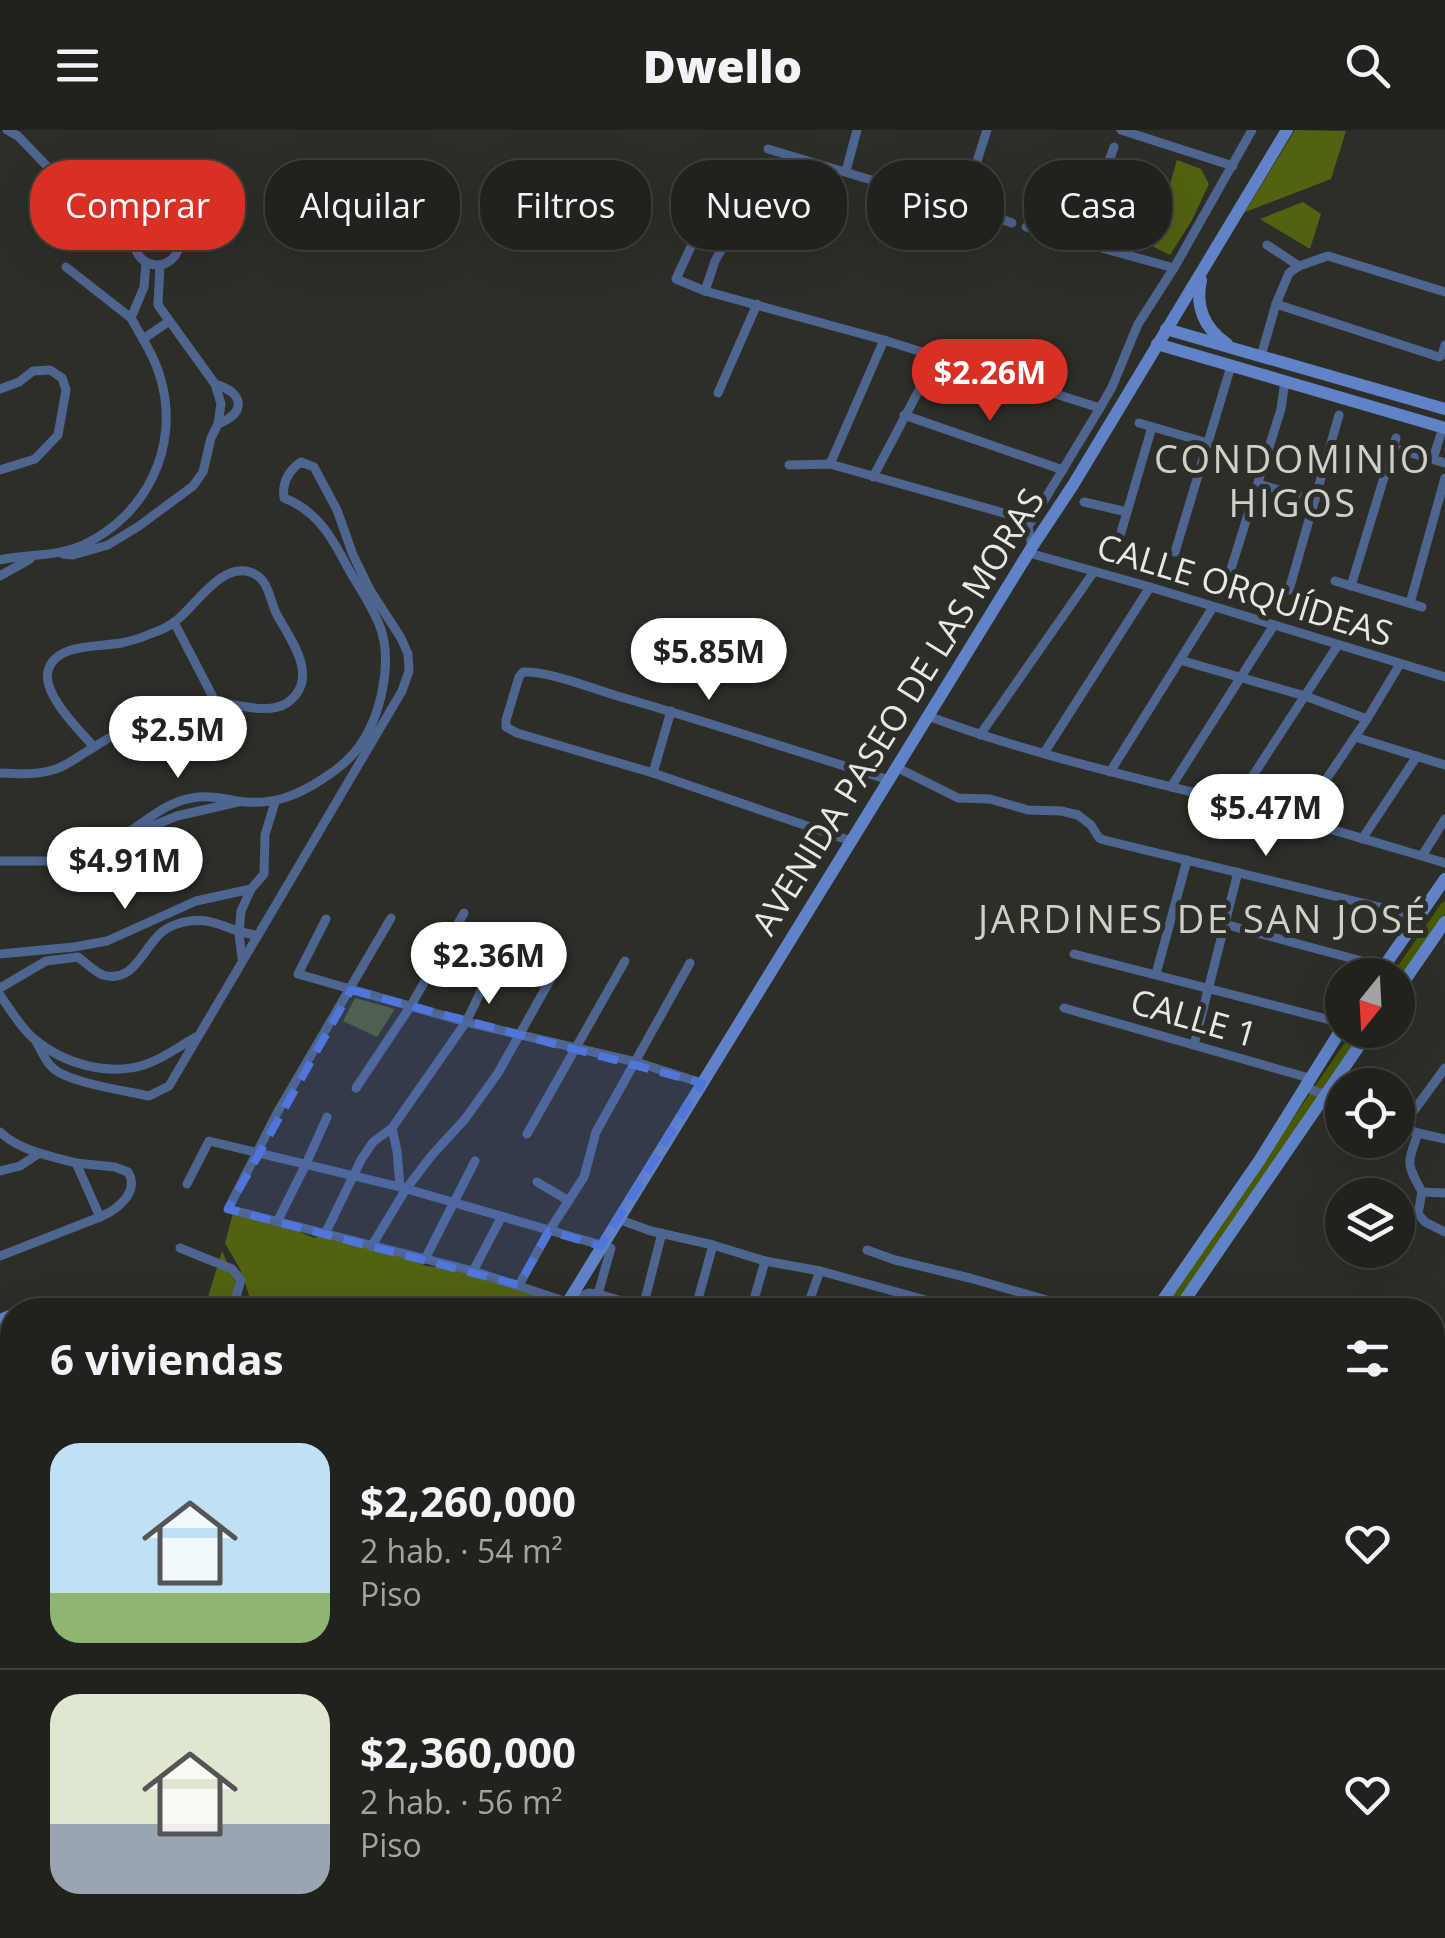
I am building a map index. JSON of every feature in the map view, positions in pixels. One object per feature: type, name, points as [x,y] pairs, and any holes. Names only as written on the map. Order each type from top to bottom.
[{"type":"street","points":[[7,130],[41,160]]},
{"type":"street","points":[[847,167],[856,130]]},
{"type":"street","points":[[978,160],[988,130]]},
{"type":"street","points":[[1122,130],[1233,166]]},
{"type":"street","points":[[1030,550],[1028,527],[1112,387],[1138,324],[1252,130]]},
{"type":"street","name":"AVENIDA PASEO DE LAS MORAS","points":[[570,1298],[1073,485],[1287,130]]},
{"type":"street","points":[[1109,160],[1114,146]]},
{"type":"street","points":[[768,149],[807,160]]},
{"type":"street","points":[[1004,220],[1012,223]]},
{"type":"street","points":[[1267,245],[1299,266]]},
{"type":"street","points":[[137,250],[146,262],[160,265],[170,262],[178,250]]},
{"type":"street","points":[[689,250],[676,279],[705,291],[884,340],[1100,408]]},
{"type":"street","points":[[705,291],[721,250]]},
{"type":"street","points":[[1109,250],[1174,268]]},
{"type":"street","points":[[1260,356],[1289,273],[1299,266],[1328,256],[1445,292]]},
{"type":"street","points":[[1208,261],[1198,292],[1202,316],[1216,336],[1238,350]]},
{"type":"street","points":[[131,318],[144,287],[146,262]]},
{"type":"street","points":[[60,554],[73,556],[108,545],[140,526],[200,479],[221,404],[215,384],[158,305],[160,265]]},
{"type":"street","points":[[0,560],[60,554],[117,523],[142,498],[160,458],[167,426],[165,397],[150,351],[131,318],[66,267]]},
{"type":"street","points":[[138,304],[158,305]]},
{"type":"street","points":[[718,394],[757,304]]},
{"type":"street","points":[[1276,304],[1439,357],[1445,345]]},
{"type":"street","points":[[1150,308],[1168,324],[1238,350],[1445,409]]},
{"type":"street","points":[[143,339],[168,322]]},
{"type":"street","points":[[830,464],[884,340]]},
{"type":"street","points":[[1157,344],[1444,428],[1434,460]]},
{"type":"street","points":[[1142,369],[1160,358],[1188,354]]},
{"type":"street","points":[[872,477],[937,356]]},
{"type":"street","points":[[1175,552],[1231,366]]},
{"type":"street","points":[[0,390],[33,371],[50,370],[62,378],[66,390],[58,435],[48,448],[35,459],[0,470]]},
{"type":"street","points":[[1230,572],[1282,409],[1295,384],[1309,370]]},
{"type":"street","points":[[215,384],[231,389],[238,399],[238,410],[230,420],[218,424]]},
{"type":"street","points":[[904,415],[1063,470]]},
{"type":"street","points":[[1290,590],[1340,415]]},
{"type":"street","points":[[1138,423],[1208,443]]},
{"type":"street","points":[[1120,536],[1152,426]]},
{"type":"street","points":[[1350,586],[1395,443],[1445,463]]},
{"type":"street","points":[[0,861],[60,860],[177,816],[240,802],[275,802],[325,778],[358,748],[378,710],[386,674],[380,626],[320,521],[284,498],[286,478],[296,466],[301,462],[314,467],[338,510],[361,572],[408,654],[409,670],[402,691],[169,1086],[150,1096],[89,1082],[54,1070],[36,1041]]},
{"type":"street","points":[[789,464],[830,464],[1018,517],[1028,527]]},
{"type":"street","points":[[1410,603],[1445,478]]},
{"type":"street","points":[[1258,484],[1315,500]]},
{"type":"street","points":[[142,498],[146,508],[156,512]]},
{"type":"street","points":[[1084,502],[1127,512]]},
{"type":"street","points":[[320,521],[338,510]]},
{"type":"street","name":"CALLE ORQUÍDEAS","points":[[1030,550],[1093,573],[1445,678]]},
{"type":"street","points":[[0,576],[33,558]]},
{"type":"street","points":[[0,773],[30,774],[57,769],[94,747],[142,718],[189,703],[214,701],[248,708],[288,702],[300,686],[301,658],[261,577],[249,571],[227,574],[174,622],[150,634],[124,643],[68,651],[52,660],[48,688],[94,747]]},
{"type":"street","points":[[980,736],[1093,573]]},
{"type":"street","points":[[1334,581],[1422,606]]},
{"type":"street","points":[[1044,753],[1150,588]]},
{"type":"street","points":[[1110,772],[1213,607]]},
{"type":"street","points":[[174,622],[214,701]]},
{"type":"street","points":[[1170,787],[1274,625]]},
{"type":"street","points":[[1235,803],[1338,645]]},
{"type":"street","points":[[1180,660],[1367,718]]},
{"type":"street","points":[[1298,821],[1400,664]]},
{"type":"street","points":[[851,841],[653,772],[517,733],[506,726],[523,672],[892,774],[958,798],[990,799],[1028,810],[1078,815],[1099,838],[1420,917]]},
{"type":"street","points":[[653,772],[671,711]]},
{"type":"street","points":[[928,716],[980,736],[1445,863]]},
{"type":"street","points":[[1356,737],[1445,765]]},
{"type":"street","points":[[1362,838],[1418,756]]},
{"type":"street","points":[[325,778],[339,785],[342,793]]},
{"type":"street","points":[[242,960],[240,910],[264,874],[266,835],[275,802]]},
{"type":"street","points":[[1422,856],[1445,820]]},
{"type":"street","points":[[1156,974],[1187,860]]},
{"type":"street","points":[[1194,1045],[1238,872]]},
{"type":"street","points":[[1390,958],[1445,880]]},
{"type":"street","points":[[0,954],[107,942],[196,902],[251,890]]},
{"type":"street","points":[[356,1088],[410,1007],[464,914]]},
{"type":"street","points":[[390,918],[256,1152],[228,1209],[520,1285],[548,1298]]},
{"type":"street","points":[[326,919],[298,974],[466,1022],[636,1062],[702,1083]]},
{"type":"street","points":[[198,1036],[145,1064],[111,1070],[81,1064],[36,1041],[0,991],[46,961],[78,958],[102,974],[119,975],[137,966],[164,929],[187,921],[207,920],[239,934],[257,935]]},
{"type":"street","points":[[1415,965],[1445,922]]},
{"type":"street","points":[[1224,924],[1338,958]]},
{"type":"street","points":[[324,1234],[373,1142],[392,1128],[466,1022],[503,946]]},
{"type":"street","points":[[1074,954],[1325,1021]]},
{"type":"street","points":[[528,1134],[626,961]]},
{"type":"street","points":[[520,1285],[548,1231],[584,1177],[596,1132],[690,963]]},
{"type":"street","points":[[371,1246],[403,1188],[465,1120],[498,1074],[558,966]]},
{"type":"street","name":"CALLE 1","points":[[1064,1008],[1194,1045],[1325,1094]]},
{"type":"street","points":[[1164,1298],[1259,1161],[1329,1048]]},
{"type":"street","points":[[165,1055],[179,1069]]},
{"type":"street","points":[[1415,1107],[1445,1068]]},
{"type":"street","points":[[110,1087],[111,1070]]},
{"type":"street","points":[[1186,1298],[1325,1094]]},
{"type":"street","points":[[277,1222],[326,1118]]},
{"type":"street","points":[[392,1128],[403,1188]]},
{"type":"street","points":[[0,1132],[38,1154],[114,1167],[128,1172],[133,1179],[123,1202],[111,1212],[0,1252]]},
{"type":"street","points":[[1415,1132],[1444,1138]]},
{"type":"street","points":[[1418,1133],[1409,1168],[1422,1192],[1418,1214],[1445,1232]]},
{"type":"street","points":[[187,1184],[209,1141],[403,1188],[611,1248],[598,1294]]},
{"type":"street","points":[[0,1171],[20,1166],[38,1154]]},
{"type":"street","points":[[424,1259],[475,1160]]},
{"type":"street","points":[[76,1162],[100,1217]]},
{"type":"street","points":[[537,1182],[569,1201]]},
{"type":"street","points":[[1422,1192],[1445,1193]]},
{"type":"street","points":[[473,1272],[502,1218]]},
{"type":"street","points":[[618,1219],[765,1261],[820,1271],[918,1298]]},
{"type":"street","points":[[645,1298],[662,1233]]},
{"type":"street","points":[[698,1298],[712,1245]]},
{"type":"street","points":[[180,1248],[232,1269],[241,1280],[236,1298]]},
{"type":"street","points":[[867,1250],[1039,1298]]},
{"type":"street","points":[[754,1298],[765,1261]]},
{"type":"street","points":[[810,1298],[820,1271]]},
{"type":"street","points":[[580,1298],[589,1293],[612,1298]]},
{"type":"highlighted area","points":[[351,990],[702,1083],[601,1246],[549,1231],[519,1285],[228,1209]]},
{"type":"green space","points":[[1295,130],[1346,131],[1331,179],[1245,212]]},
{"type":"green space","points":[[1177,160],[1201,169],[1209,184],[1170,255],[1160,250],[1172,250],[1172,177]]},
{"type":"green space","points":[[1303,202],[1321,214],[1310,249],[1260,219]]},
{"type":"green space","points":[[355,998],[395,1009],[377,1037],[343,1021]]},
{"type":"green space","points":[[233,1213],[278,1223],[314,1238],[324,1234],[426,1266],[557,1298],[250,1298],[225,1243]]},
{"type":"green space","points":[[222,1251],[243,1298],[208,1298]]},
{"type":"waterway","points":[[1409,958],[1445,906]]},
{"type":"waterway","points":[[1175,1298],[1347,1048]]},
{"type":"district","name":"CONDOMINIO HIGOS","points":[[1293,480]]},
{"type":"district","name":"JARDINES DE SAN JOSÉ","points":[[1203,918]]}]
